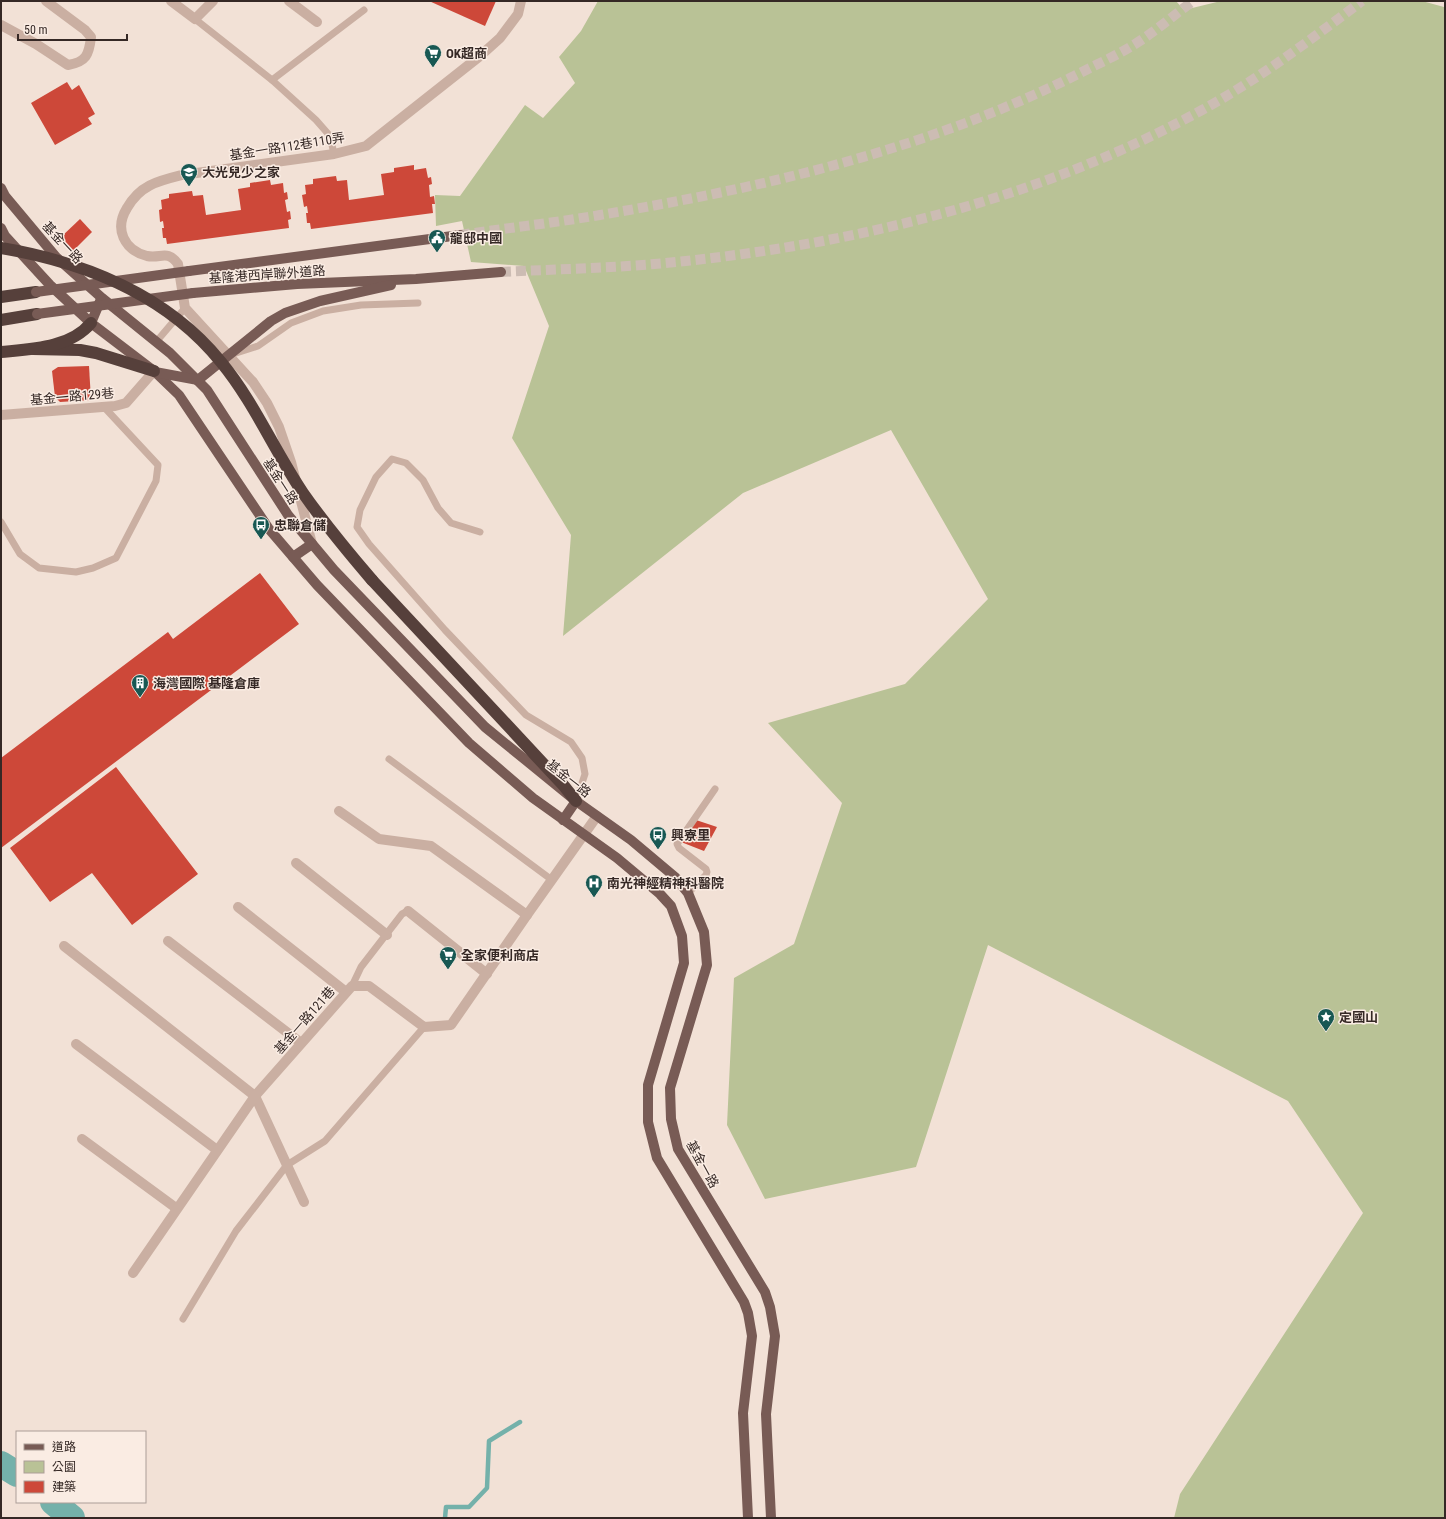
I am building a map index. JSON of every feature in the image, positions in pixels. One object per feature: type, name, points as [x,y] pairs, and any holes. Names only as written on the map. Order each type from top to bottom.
[{"type":"highway","points":[[1,248],[37,255],[110,279],[145,297],[187,327],[204,343],[234,379],[303,492],[340,543],[372,580],[564,786],[576,801]]},
{"type":"highway","points":[[1,297],[36,292]]},
{"type":"highway","points":[[1,320],[37,314]]},
{"type":"highway","points":[[1,352],[33,348],[70,339],[82,333],[91,323]]},
{"type":"highway","points":[[33,348],[80,350],[96,353],[154,371]]},
{"type":"main road","name":"基金一路","points":[[1,188],[56,257],[102,298],[156,342],[207,390],[288,515],[334,570],[485,726],[576,801],[642,849],[675,877],[688,893],[704,932],[707,965],[670,1088],[671,1119],[678,1149],[765,1292],[770,1307],[775,1336],[766,1414],[771,1518]]},
{"type":"main road","points":[[1,228],[5,236],[50,285],[91,323],[154,371],[185,402],[269,529],[316,585],[469,743],[532,798],[617,858],[664,898],[671,906],[682,936],[684,963],[648,1085],[648,1122],[657,1158],[744,1302],[748,1313],[752,1336],[743,1413],[748,1518]]},
{"type":"main road","name":"基隆港西岸聯外道路","points":[[36,292],[460,235]]},
{"type":"main road","name":"基隆港西岸聯外道路","points":[[37,314],[193,293],[297,284],[416,279],[501,272]]},
{"type":"main road","points":[[154,371],[198,380],[271,321],[285,313],[302,306],[416,279]]},
{"type":"main road","points":[[91,323],[102,298]]},
{"type":"main road","points":[[293,556],[312,544]]},
{"type":"main road","points":[[563,820],[576,801]]},
{"type":"street","points":[[1,25],[36,44],[68,65],[78,63],[87,56],[91,37],[85,30],[46,1]]},
{"type":"street","points":[[171,1],[195,19],[213,1]]},
{"type":"street","points":[[289,1],[317,22]]},
{"type":"street","name":"基金一路112巷110弄","points":[[185,308],[178,264],[174,258],[167,255],[148,256],[130,247],[124,240],[121,233],[122,222],[125,211],[133,198],[145,188],[160,180],[182,175],[334,154],[366,146],[480,56],[500,38],[518,14],[521,1]]},
{"type":"street","points":[[185,308],[253,382],[267,403],[279,427],[312,544]]},
{"type":"street","name":"基金一路129巷","points":[[1,415],[126,404],[154,371]]},
{"type":"street","points":[[340,811],[379,839],[430,846],[527,914]]},
{"type":"street","points":[[424,1027],[451,1025],[527,914],[597,816]]},
{"type":"street","points":[[296,863],[387,935]]},
{"type":"street","points":[[238,907],[349,989]]},
{"type":"street","points":[[408,911],[487,974]]},
{"type":"street","points":[[168,941],[301,1043]]},
{"type":"street","points":[[64,946],[255,1096],[304,1202]]},
{"type":"street","name":"基金一路121巷","points":[[133,1273],[176,1208],[255,1096],[349,989],[369,986],[424,1027]]},
{"type":"street","points":[[76,1044],[217,1150]]},
{"type":"street","points":[[82,1139],[176,1208]]},
{"type":"lane","points":[[272,80],[364,10]]},
{"type":"lane","points":[[195,19],[272,80],[316,120],[330,136],[334,154]]},
{"type":"lane","points":[[229,355],[258,346],[291,323],[323,311],[361,305],[418,302]]},
{"type":"lane","points":[[156,342],[185,308]]},
{"type":"lane","points":[[1,522],[20,554],[39,568],[76,572],[93,568],[116,558],[156,481],[158,465],[104,407]]},
{"type":"lane","points":[[480,532],[452,523],[438,508],[423,480],[406,462],[392,459],[376,477],[360,510],[357,526],[369,544],[445,630],[526,715],[571,742],[582,758],[584,774],[576,801]]},
{"type":"lane","points":[[390,759],[552,880]]},
{"type":"lane","points":[[688,893],[706,875],[707,872],[706,869],[676,844],[715,789]]},
{"type":"lane","points":[[349,989],[361,967],[402,914],[408,911]]},
{"type":"lane","points":[[183,1319],[236,1231],[287,1165],[325,1141],[424,1027]]},
{"type":"green space","points":[[598,1],[1176,1],[1184,10],[1221,1],[1422,1],[1445,6],[1445,1518],[1174,1518],[1180,1494],[1363,1213],[1288,1101],[988,945],[916,1167],[765,1199],[727,1125],[734,978],[794,944],[842,803],[768,723],[905,684],[988,599],[891,430],[743,493],[563,636],[571,535],[512,438],[549,326],[524,266],[471,262],[462,221],[436,226],[435,195],[460,196],[525,105],[543,118],[575,83],[559,57],[581,31]]},
{"type":"building","points":[[429,1],[496,1],[485,26]]},
{"type":"building","points":[[67,82],[72,90],[79,85],[95,114],[88,118],[92,124],[55,145],[31,103]]},
{"type":"building","points":[[414,165],[414,170],[426,168],[428,178],[431,177],[432,184],[429,185],[430,197],[434,196],[435,204],[432,204],[433,213],[311,229],[310,223],[307,223],[307,206],[304,207],[302,195],[306,194],[305,185],[313,184],[313,179],[336,176],[337,181],[347,180],[349,200],[384,195],[381,174],[394,172],[394,168]]},
{"type":"building","points":[[270,180],[271,185],[283,183],[284,193],[287,192],[288,199],[285,200],[287,212],[290,211],[291,219],[288,220],[289,228],[167,244],[166,238],[163,238],[163,221],[160,222],[159,210],[162,209],[161,200],[169,198],[169,194],[192,191],[193,196],[203,195],[206,215],[241,210],[238,189],[250,187],[250,183]]},
{"type":"building","points":[[80,219],[92,232],[73,251],[60,238]]},
{"type":"building","points":[[89,366],[91,400],[60,402],[55,397],[52,371],[58,367]]},
{"type":"building","name":"海灣國際 基隆倉庫","points":[[260,573],[299,624],[1,848],[1,758],[168,632],[173,639]]},
{"type":"building","points":[[116,767],[198,874],[132,925],[92,873],[50,902],[10,848]]},
{"type":"building","points":[[696,820],[717,827],[704,851],[681,842]]},
{"type":"waterway","points":[[445,1518],[446,1507],[469,1507],[487,1488],[489,1441],[520,1422]]},
{"type":"waterway","points":[[1,1464],[16,1473]]},
{"type":"waterway","points":[[54,1503],[72,1518]]},
{"type":"tunnel","points":[[460,235],[565,221],[663,204],[788,177],[850,161],[911,142],[971,121],[1030,97],[1104,61],[1146,37],[1193,1]]},
{"type":"tunnel","points":[[501,272],[632,266],[744,254],[812,243],[879,229],[946,212],[1013,192],[1078,168],[1141,141],[1202,110],[1264,72],[1362,1]]},
{"type":"place","name":"OK超商","points":[[433,68]]},
{"type":"place","name":"大光兒少之家","points":[[189,187]]},
{"type":"place","name":"龍邸中國","points":[[437,253]]},
{"type":"place","name":"忠聯倉儲","points":[[261,540]]},
{"type":"place","name":"海灣國際 基隆倉庫","points":[[140,698]]},
{"type":"place","name":"興寮里","points":[[658,850]]},
{"type":"place","name":"南光神經精神科醫院","points":[[594,898]]},
{"type":"place","name":"全家便利商店","points":[[448,970]]},
{"type":"place","name":"定國山","points":[[1326,1032]]}]
